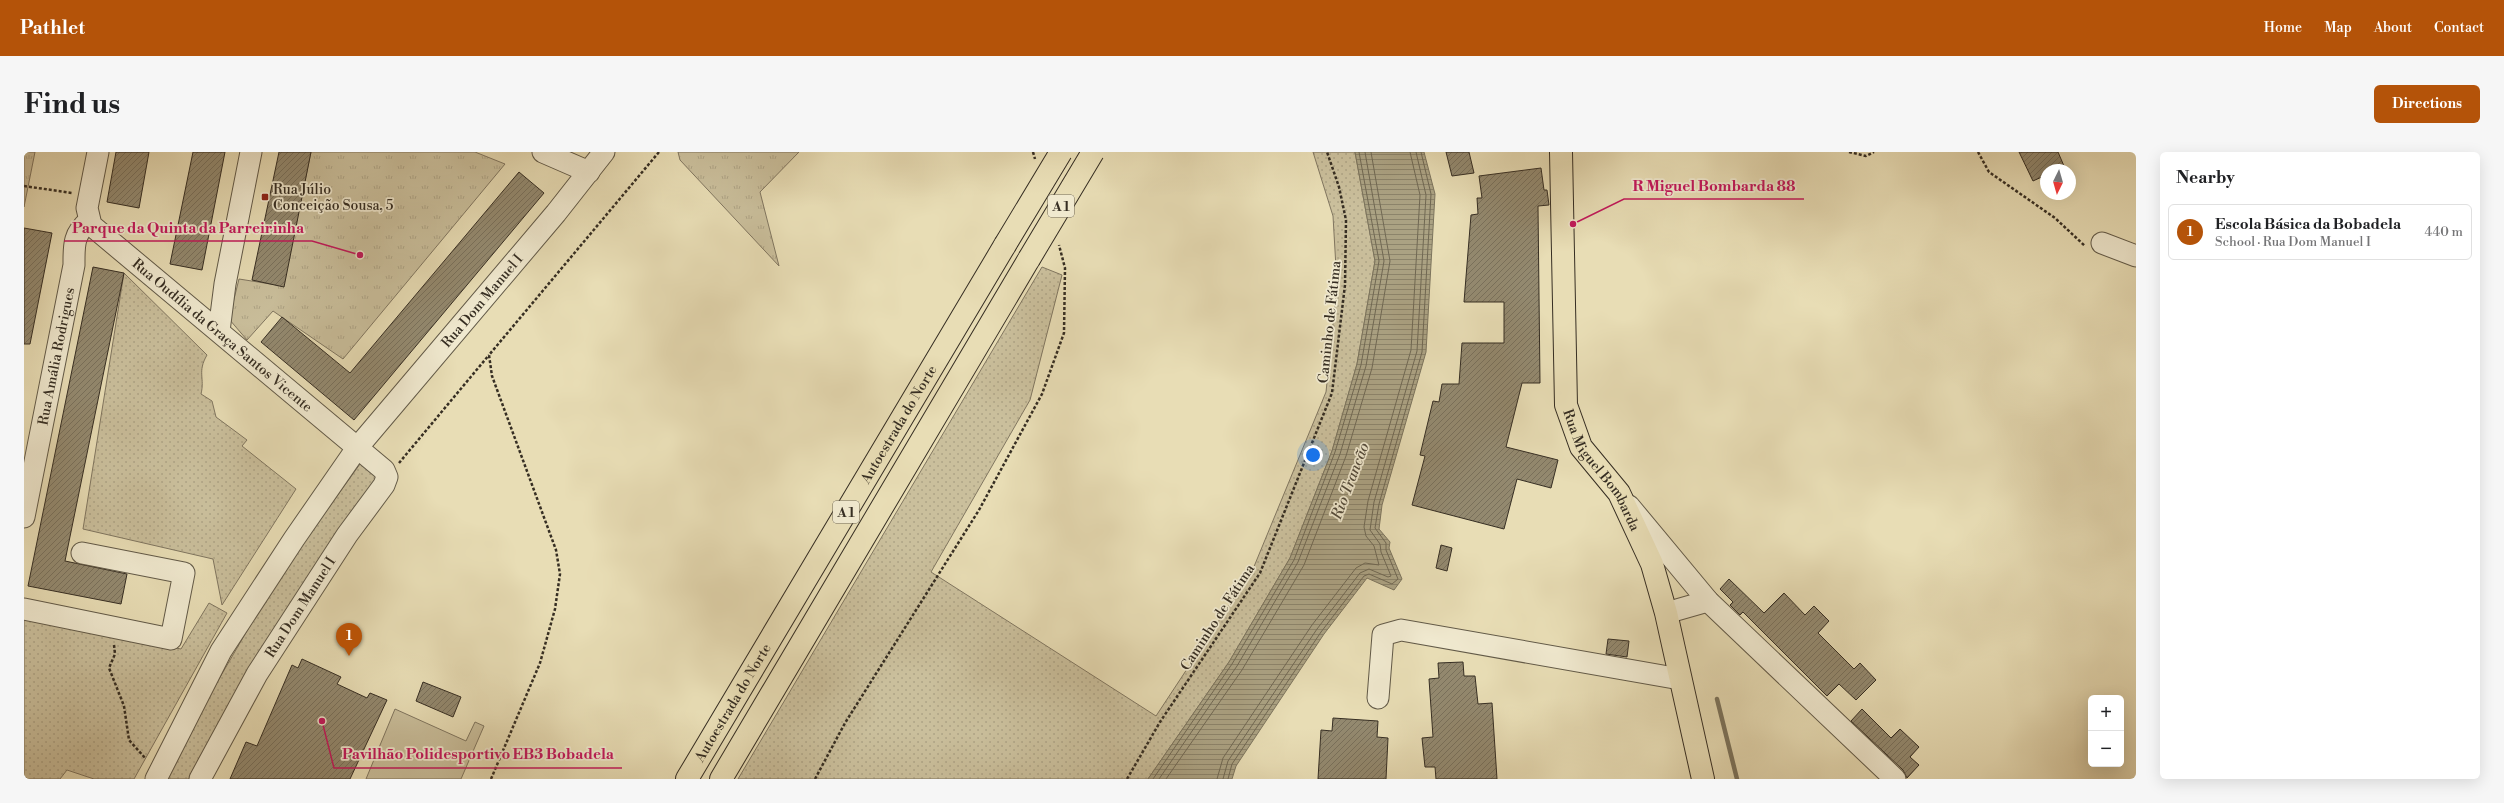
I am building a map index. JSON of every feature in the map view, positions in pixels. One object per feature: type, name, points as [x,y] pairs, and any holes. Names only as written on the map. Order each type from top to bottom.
[{"type":"main road","name":"Autoestrada do Norte","points":[[687,779],[1061,152]]},
{"type":"main road","name":"Autoestrada do Norte","points":[[721,779],[1092,152]]},
{"type":"main road","name":"Rua Miguel Bombarda","points":[[1562,152],[1566,405],[1581,447],[1619,493],[1652,564],[1666,613],[1703,779]]},
{"type":"street","points":[[94,227],[87,208],[98,152]]},
{"type":"street","points":[[218,331],[225,284],[251,152]]},
{"type":"street","points":[[543,152],[589,172]]},
{"type":"street","name":"Rua Dom Manuel I","points":[[157,776],[221,651],[357,448],[589,172],[604,152]]},
{"type":"street","name":"Rua Oudília da Graça Santos Vicente","points":[[94,227],[357,448]]},
{"type":"street","name":"Rua Amália Rodrigues","points":[[24,517],[74,266],[94,227]]},
{"type":"street","points":[[2102,244],[2136,256]]},
{"type":"street","points":[[193,310],[209,301],[225,284]]},
{"type":"street","points":[[357,448],[384,470],[387,477]]},
{"type":"street","name":"Rua Dom Manuel I","points":[[200,779],[257,674],[347,535],[384,485],[387,477]]},
{"type":"street","points":[[1619,493],[1708,601],[1895,779]]},
{"type":"street","points":[[24,609],[171,639],[184,573],[82,553]]},
{"type":"street","points":[[1666,613],[1708,601]]},
{"type":"street","points":[[1378,698],[1383,636],[1401,630],[1680,678]]},
{"type":"path","points":[[387,477],[659,152]]},
{"type":"path","points":[[1033,152],[1037,165]]},
{"type":"path","name":"Caminho de Fátima","points":[[1127,779],[1160,722],[1260,573],[1332,393],[1345,285],[1346,220],[1339,187],[1327,152]]},
{"type":"path","points":[[1849,152],[1866,156],[1874,152]]},
{"type":"path","points":[[1978,152],[1989,172],[2055,218],[2090,250],[2102,244]]},
{"type":"path","points":[[24,186],[89,195]]},
{"type":"path","points":[[815,779],[845,723],[979,510],[1042,394],[1064,333],[1065,268],[1057,239]]},
{"type":"path","points":[[489,355],[492,376],[556,550],[560,574],[555,609],[540,663],[491,779]]},
{"type":"path","points":[[106,626],[114,643],[115,654],[109,668],[124,706],[129,740],[157,776]]},
{"type":"green space","points":[[24,152],[35,152],[24,207]]},
{"type":"green space","points":[[311,152],[475,152],[505,164],[343,359],[273,311],[247,340],[229,319],[239,279],[283,286]]},
{"type":"green space","points":[[678,152],[799,152],[760,192],[779,266],[680,160]]},
{"type":"green space","points":[[1313,152],[1355,152],[1375,261],[1357,364],[1332,451],[1290,558],[1229,662],[1148,779],[738,779],[1042,267],[1062,275],[1030,400],[931,572],[1156,716],[1253,569],[1326,392],[1337,285],[1333,216]]},
{"type":"green space","points":[[124,273],[207,355],[202,366],[201,394],[212,401],[216,417],[247,440],[242,446],[296,489],[222,605],[213,559],[83,529]]},
{"type":"green space","points":[[360,464],[377,476],[271,641],[197,779],[165,779],[205,703],[276,581]]},
{"type":"green space","points":[[209,603],[227,613],[134,779],[94,779],[67,770],[60,779],[24,779],[24,618],[181,649]]},
{"type":"green space","points":[[395,709],[466,741],[475,722],[484,726],[461,779],[366,779]]},
{"type":"water","name":"Rio Trancão","points":[[1355,152],[1424,152],[1435,194],[1426,352],[1382,505],[1379,529],[1390,542],[1389,548],[1402,579],[1394,590],[1367,578],[1324,634],[1236,766],[1232,779],[1148,779],[1229,662],[1290,558],[1332,451],[1357,364],[1375,261]]},
{"type":"building","points":[[116,152],[149,152],[139,208],[107,202]]},
{"type":"building","points":[[193,152],[225,152],[202,270],[170,264]]},
{"type":"building","points":[[279,152],[311,152],[284,287],[252,280]]},
{"type":"building","points":[[1446,152],[1469,152],[1474,173],[1452,176]]},
{"type":"building","points":[[2019,152],[2058,152],[2063,164],[2040,164],[2040,178],[2033,181]]},
{"type":"building","points":[[1541,168],[1544,190],[1547,190],[1549,205],[1538,206],[1540,383],[1522,383],[1506,447],[1558,460],[1551,488],[1517,479],[1504,529],[1412,505],[1425,456],[1420,455],[1433,401],[1439,402],[1442,384],[1459,384],[1462,343],[1504,343],[1504,302],[1464,302],[1471,215],[1478,214],[1477,198],[1482,198],[1479,176]]},
{"type":"building","points":[[519,172],[544,193],[354,420],[261,342],[282,317],[350,373]]},
{"type":"building","points":[[24,228],[52,233],[30,344],[24,344]]},
{"type":"building","points":[[93,267],[124,273],[65,561],[127,574],[121,604],[28,586]]},
{"type":"building","points":[[1441,545],[1452,548],[1447,571],[1436,568]]},
{"type":"building","points":[[1729,579],[1764,613],[1784,593],[1805,615],[1814,606],[1829,621],[1818,633],[1854,669],[1860,663],[1876,680],[1856,700],[1839,684],[1827,696],[1743,612],[1740,615],[1730,605],[1733,602],[1720,589]]},
{"type":"building","points":[[1608,639],[1629,641],[1627,657],[1606,654]]},
{"type":"building","points":[[302,659],[341,677],[337,684],[367,698],[370,693],[387,700],[350,779],[230,779],[246,742],[257,746],[292,665],[298,668]]},
{"type":"building","points":[[1463,662],[1464,676],[1475,676],[1478,704],[1492,703],[1497,779],[1436,779],[1435,767],[1425,767],[1422,738],[1433,737],[1429,679],[1439,678],[1438,663]]},
{"type":"building","points":[[423,682],[461,697],[453,717],[416,701]]},
{"type":"building","points":[[1862,709],[1891,738],[1900,729],[1919,747],[1910,757],[1919,765],[1907,778],[1903,770],[1851,721]]},
{"type":"building","points":[[1333,718],[1378,721],[1377,737],[1388,738],[1386,779],[1318,779],[1321,730],[1332,731]]},
{"type":"waterway","points":[[1717,699],[1737,779]]},
{"type":"place","name":"Rua Júlio Conceição Sousa, 5","points":[[265,197]]},
{"type":"place","name":"R Miguel Bombarda 88","points":[[1573,224]]},
{"type":"place","name":"Parque da Quinta da Parreirinha","points":[[360,255]]},
{"type":"place","name":"Escola Básica da Bobadela","points":[[349,656]]},
{"type":"place","name":"Pavilhão Polidesportivo EB3 Bobadela","points":[[322,721]]}]
